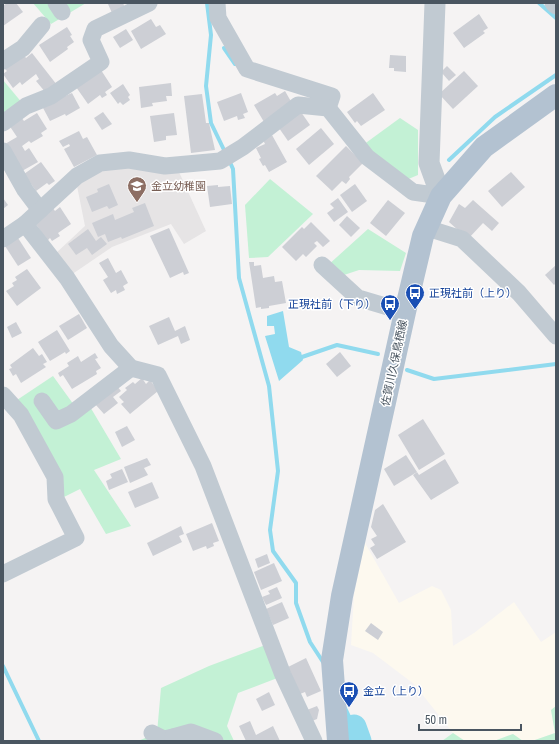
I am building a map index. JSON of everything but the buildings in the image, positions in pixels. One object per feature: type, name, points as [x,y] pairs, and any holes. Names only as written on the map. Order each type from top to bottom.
[{"type":"main road","name":"佐賀川久保鳥栖線","points":[[338,741],[332,660],[342,596],[405,312],[427,228],[441,196],[484,147],[556,95]]},
{"type":"street","points":[[3,123],[26,106],[51,96],[101,62],[91,40],[95,29],[149,3]]},
{"type":"street","points":[[216,3],[218,18],[246,69],[332,96],[328,108]]},
{"type":"street","points":[[3,239],[25,224],[77,176],[100,163],[129,160],[165,166],[227,157],[298,105],[328,108],[367,156],[396,179],[413,192],[441,196],[429,163],[435,3]]},
{"type":"street","points":[[552,3],[556,6]]},
{"type":"street","points":[[3,61],[23,48],[42,25]]},
{"type":"street","points":[[3,151],[25,190],[40,210]]},
{"type":"street","points":[[25,224],[67,278],[111,346],[131,368],[158,375],[199,458],[283,675],[314,741]]},
{"type":"street","points":[[427,228],[462,239],[519,292],[556,336]]},
{"type":"street","points":[[322,265],[358,298],[405,312]]},
{"type":"street","points":[[42,401],[56,421],[71,414],[131,368]]},
{"type":"street","points":[[3,395],[21,415],[55,477],[56,499],[76,538],[3,574]]},
{"type":"street","points":[[152,733],[164,739],[175,739],[191,732],[215,741]]},
{"type":"shaded area","name":"金立幼稚園","points":[[129,164],[179,172],[206,231],[184,244],[171,224],[112,247],[68,277],[54,255],[85,226],[76,181],[98,168]]},
{"type":"shaded area","points":[[365,543],[399,603],[432,586],[441,590],[451,610],[453,646],[474,633],[514,602],[541,642],[556,632],[556,706],[551,710],[555,733],[532,741],[523,741],[513,734],[494,741],[465,741],[453,733],[414,684],[373,653],[351,645],[354,595]]},
{"type":"green space","points":[[33,3],[86,3],[51,24]]},
{"type":"green space","points":[[3,80],[23,104],[3,119]]},
{"type":"green space","points":[[400,118],[418,130],[418,175],[406,180],[363,145]]},
{"type":"green space","points":[[270,179],[313,214],[268,257],[249,258],[245,205]]},
{"type":"green space","points":[[368,229],[406,253],[400,271],[359,270],[338,277],[327,266]]},
{"type":"green space","points":[[53,376],[79,412],[89,405],[121,459],[94,470],[131,526],[106,534],[80,489],[62,498],[17,400]]},
{"type":"green space","points":[[268,644],[280,677],[238,693],[227,726],[234,741],[138,741],[157,733],[161,688],[209,666]]},
{"type":"green space","points":[[556,706],[556,741],[532,741],[555,733],[551,710]]},
{"type":"green space","points":[[453,733],[465,741],[442,741]]},
{"type":"green space","points":[[513,734],[523,741],[494,741]]},
{"type":"water","points":[[283,311],[289,347],[301,352],[303,360],[279,381],[265,336],[275,334],[274,326],[267,326],[267,316]]},
{"type":"waterway","points":[[207,3],[211,35],[206,86],[211,123],[225,152]]},
{"type":"waterway","points":[[539,3],[556,18]]},
{"type":"waterway","points":[[224,48],[235,64]]},
{"type":"waterway","points":[[449,160],[495,117],[556,75]]},
{"type":"waterway","points":[[229,160],[233,169],[239,278],[269,386],[278,471],[270,530],[273,551],[296,583],[296,603],[310,642],[323,662]]},
{"type":"waterway","points":[[302,357],[337,345],[378,354]]},
{"type":"waterway","points":[[407,370],[434,379],[556,364]]},
{"type":"waterway","points":[[3,666],[39,741]]},
{"type":"waterway","points":[[345,708],[354,727]]},
{"type":"waterway","points":[[354,727],[359,741]]},
{"type":"place","name":"金立幼稚園","points":[[137,203]]},
{"type":"place","name":"正現社前（上り）","points":[[415,310]]},
{"type":"place","name":"正現社前（下り）","points":[[390,321]]},
{"type":"place","name":"金立（上り）","points":[[349,708]]}]
